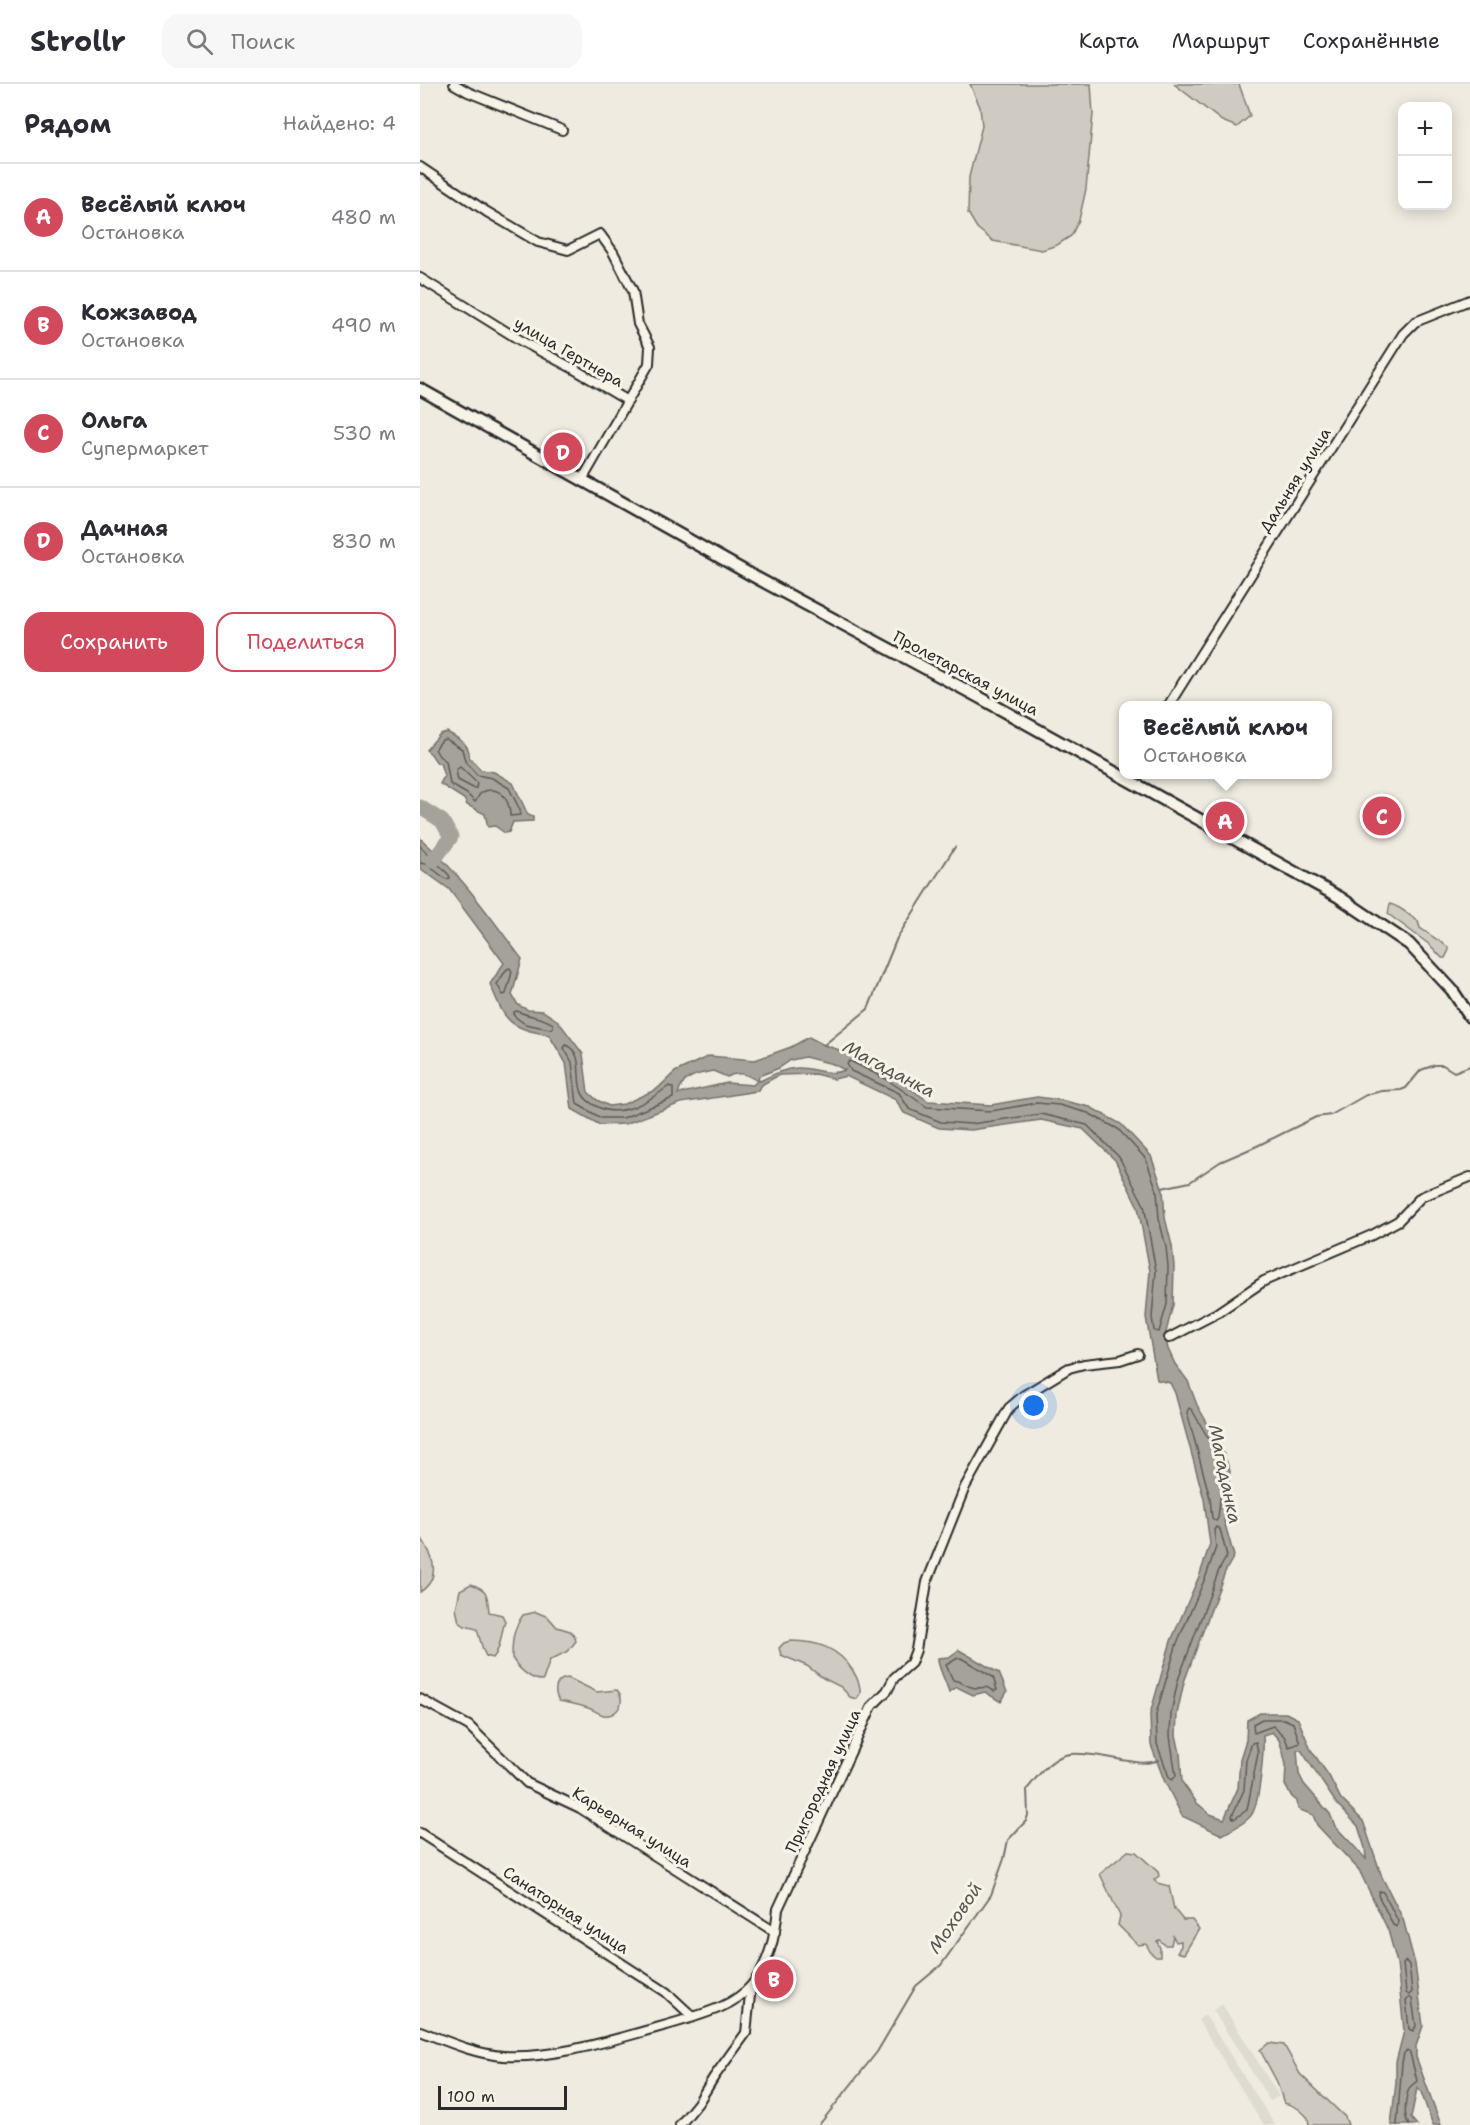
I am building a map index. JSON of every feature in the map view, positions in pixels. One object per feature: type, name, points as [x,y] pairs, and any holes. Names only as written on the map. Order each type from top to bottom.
[{"type":"main road","name":"Пролетарская улица","points":[[420,389],[754,577],[1119,774]]},
{"type":"main road","name":"Пролетарская улица","points":[[1128,779],[1339,897],[1389,930],[1425,960],[1452,990],[1470,1017]]},
{"type":"street","points":[[454,84],[468,92],[562,130]]},
{"type":"street","points":[[420,167],[487,212],[538,242],[568,250],[600,234],[613,252],[633,291],[638,324],[650,347],[649,364],[628,401]]},
{"type":"street","name":"улица Гертнера","points":[[420,278],[523,342],[628,401],[582,480]]},
{"type":"street","name":"Дальняя улица","points":[[1171,701],[1403,334],[1415,322],[1470,300]]},
{"type":"street","points":[[1168,1338],[1217,1313],[1263,1281],[1372,1235],[1398,1221],[1421,1197],[1470,1177]]},
{"type":"street","name":"Пригородная улица","points":[[420,2031],[483,2052],[516,2056],[548,2053],[693,2017],[727,2004],[750,1986],[763,1969],[775,1932],[778,1910],[872,1706],[887,1691],[894,1678],[911,1663],[916,1650],[927,1582],[965,1487],[1009,1408],[1023,1396],[1069,1368],[1120,1360],[1138,1354]]},
{"type":"street","name":"Карьерная улица","points":[[420,1699],[469,1726],[527,1783],[580,1808],[775,1932]]},
{"type":"street","name":"Санаторная улица","points":[[420,1833],[666,1992],[693,2017]]},
{"type":"street","points":[[680,2125],[698,2103],[746,2033],[750,1986]]},
{"type":"shaded area","points":[[970,84],[1091,84],[1093,114],[1086,189],[1079,220],[1071,236],[1057,245],[1042,250],[993,241],[977,228],[968,213],[969,177],[982,126],[980,107]]},
{"type":"shaded area","points":[[1174,84],[1239,84],[1250,116],[1237,127],[1222,121]]},
{"type":"shaded area","points":[[1390,904],[1418,921],[1420,928],[1448,947],[1445,958],[1442,958],[1430,945],[1388,914]]},
{"type":"shaded area","points":[[420,1536],[431,1557],[433,1572],[427,1586],[420,1592]]},
{"type":"shaded area","points":[[471,1584],[486,1594],[489,1612],[502,1615],[505,1621],[499,1646],[493,1658],[486,1656],[477,1629],[459,1622],[456,1609],[460,1590]]},
{"type":"shaded area","points":[[536,1612],[548,1617],[557,1627],[570,1631],[576,1641],[568,1651],[550,1660],[543,1680],[538,1680],[525,1673],[512,1658],[517,1625],[523,1615]]},
{"type":"shaded area","points":[[790,1641],[818,1644],[841,1657],[859,1682],[860,1694],[856,1699],[807,1666],[781,1655],[779,1648]]},
{"type":"shaded area","points":[[568,1678],[597,1692],[617,1690],[621,1698],[620,1707],[609,1715],[604,1715],[583,1706],[559,1701],[556,1686],[560,1681]]},
{"type":"shaded area","points":[[1128,1851],[1136,1852],[1158,1872],[1159,1876],[1154,1880],[1169,1886],[1174,1909],[1183,1920],[1192,1920],[1199,1929],[1184,1954],[1177,1952],[1181,1941],[1176,1942],[1173,1936],[1171,1945],[1157,1941],[1160,1957],[1156,1957],[1146,1944],[1138,1945],[1118,1925],[1120,1916],[1100,1874]]},
{"type":"shaded area","points":[[1222,2004],[1279,2096],[1270,2101],[1213,2010]]},
{"type":"shaded area","points":[[1205,2015],[1275,2125],[1264,2125],[1198,2020]]},
{"type":"shaded area","points":[[1269,2043],[1284,2045],[1300,2074],[1345,2117],[1348,2125],[1309,2125],[1308,2118],[1303,2113],[1284,2103],[1276,2080],[1260,2050]]},
{"type":"water","points":[[447,732],[466,745],[469,757],[481,770],[494,772],[513,783],[528,815],[533,817],[533,821],[513,822],[509,832],[505,833],[495,826],[488,827],[485,814],[467,805],[464,799],[440,784],[444,776],[440,763],[437,763],[426,750],[440,734]]},
{"type":"water","name":"Магаданка","points":[[420,838],[461,881],[522,959],[512,995],[518,1005],[528,1010],[543,1011],[558,1021],[583,1054],[588,1092],[609,1106],[624,1104],[657,1089],[675,1072],[709,1056],[755,1060],[791,1047],[809,1037],[824,1045],[855,1055],[928,1101],[991,1105],[1037,1097],[1090,1107],[1121,1124],[1151,1156],[1163,1190],[1165,1218],[1174,1266],[1173,1305],[1165,1336],[1168,1349],[1175,1364],[1188,1381],[1197,1405],[1222,1449],[1230,1471],[1224,1521],[1234,1556],[1225,1572],[1184,1682],[1177,1714],[1176,1735],[1182,1782],[1197,1803],[1210,1814],[1224,1819],[1238,1788],[1240,1759],[1246,1740],[1247,1720],[1260,1713],[1286,1713],[1298,1719],[1311,1750],[1341,1799],[1363,1821],[1382,1877],[1403,1919],[1415,1964],[1423,2026],[1416,2046],[1416,2057],[1441,2125],[1433,2125],[1421,2092],[1417,2088],[1411,2118],[1417,2125],[1391,2125],[1396,2062],[1404,2031],[1397,1963],[1388,1930],[1359,1870],[1317,1825],[1313,1815],[1298,1809],[1297,1801],[1285,1785],[1286,1765],[1279,1740],[1272,1732],[1263,1735],[1261,1775],[1255,1807],[1246,1820],[1222,1835],[1182,1816],[1164,1780],[1151,1745],[1150,1714],[1171,1641],[1200,1574],[1210,1544],[1204,1499],[1175,1393],[1170,1383],[1157,1380],[1146,1317],[1150,1271],[1138,1207],[1115,1160],[1083,1129],[1041,1120],[971,1130],[939,1128],[904,1113],[896,1100],[846,1076],[834,1079],[815,1074],[779,1075],[763,1084],[757,1091],[681,1103],[625,1124],[600,1125],[572,1109],[566,1063],[549,1035],[524,1029],[510,1021],[505,1015],[490,984],[504,963],[449,889],[420,868]],"holes":[[[805,1057],[833,1064],[845,1070],[827,1072],[797,1068],[782,1071],[760,1081],[758,1079],[759,1076],[791,1060]],[[713,1071],[727,1077],[742,1074],[757,1081],[753,1085],[727,1083],[678,1094],[683,1083],[696,1075]],[[1297,1750],[1301,1750],[1336,1803],[1358,1826],[1366,1859],[1335,1826],[1330,1814],[1304,1784],[1299,1774]]]},
{"type":"water","points":[[959,1650],[999,1673],[1007,1692],[1001,1702],[985,1692],[973,1695],[957,1687],[949,1692],[938,1658],[949,1657]]},
{"type":"waterway","points":[[420,807],[442,821],[451,837],[433,861]]},
{"type":"waterway","name":"Магаданка","points":[[824,1045],[868,1009],[897,938],[955,847]]},
{"type":"waterway","points":[[1162,1188],[1190,1182],[1220,1162],[1316,1117],[1331,1115],[1366,1095],[1406,1088],[1421,1070],[1443,1065],[1454,1072],[1470,1066]]},
{"type":"waterway","name":"Моховой","points":[[819,2125],[877,2052],[916,1986],[941,1965],[991,1895],[1008,1840],[1026,1821],[1028,1815],[1027,1789],[1044,1769],[1059,1757],[1071,1754],[1093,1755],[1140,1763],[1159,1760]]},
{"type":"place","name":"Дачная","points":[[563,452]]},
{"type":"place","name":"Ольга","points":[[1382,816]]},
{"type":"place","name":"Весёлый ключ","points":[[1225,821]]},
{"type":"place","name":"Кожзавод","points":[[774,1979]]}]
